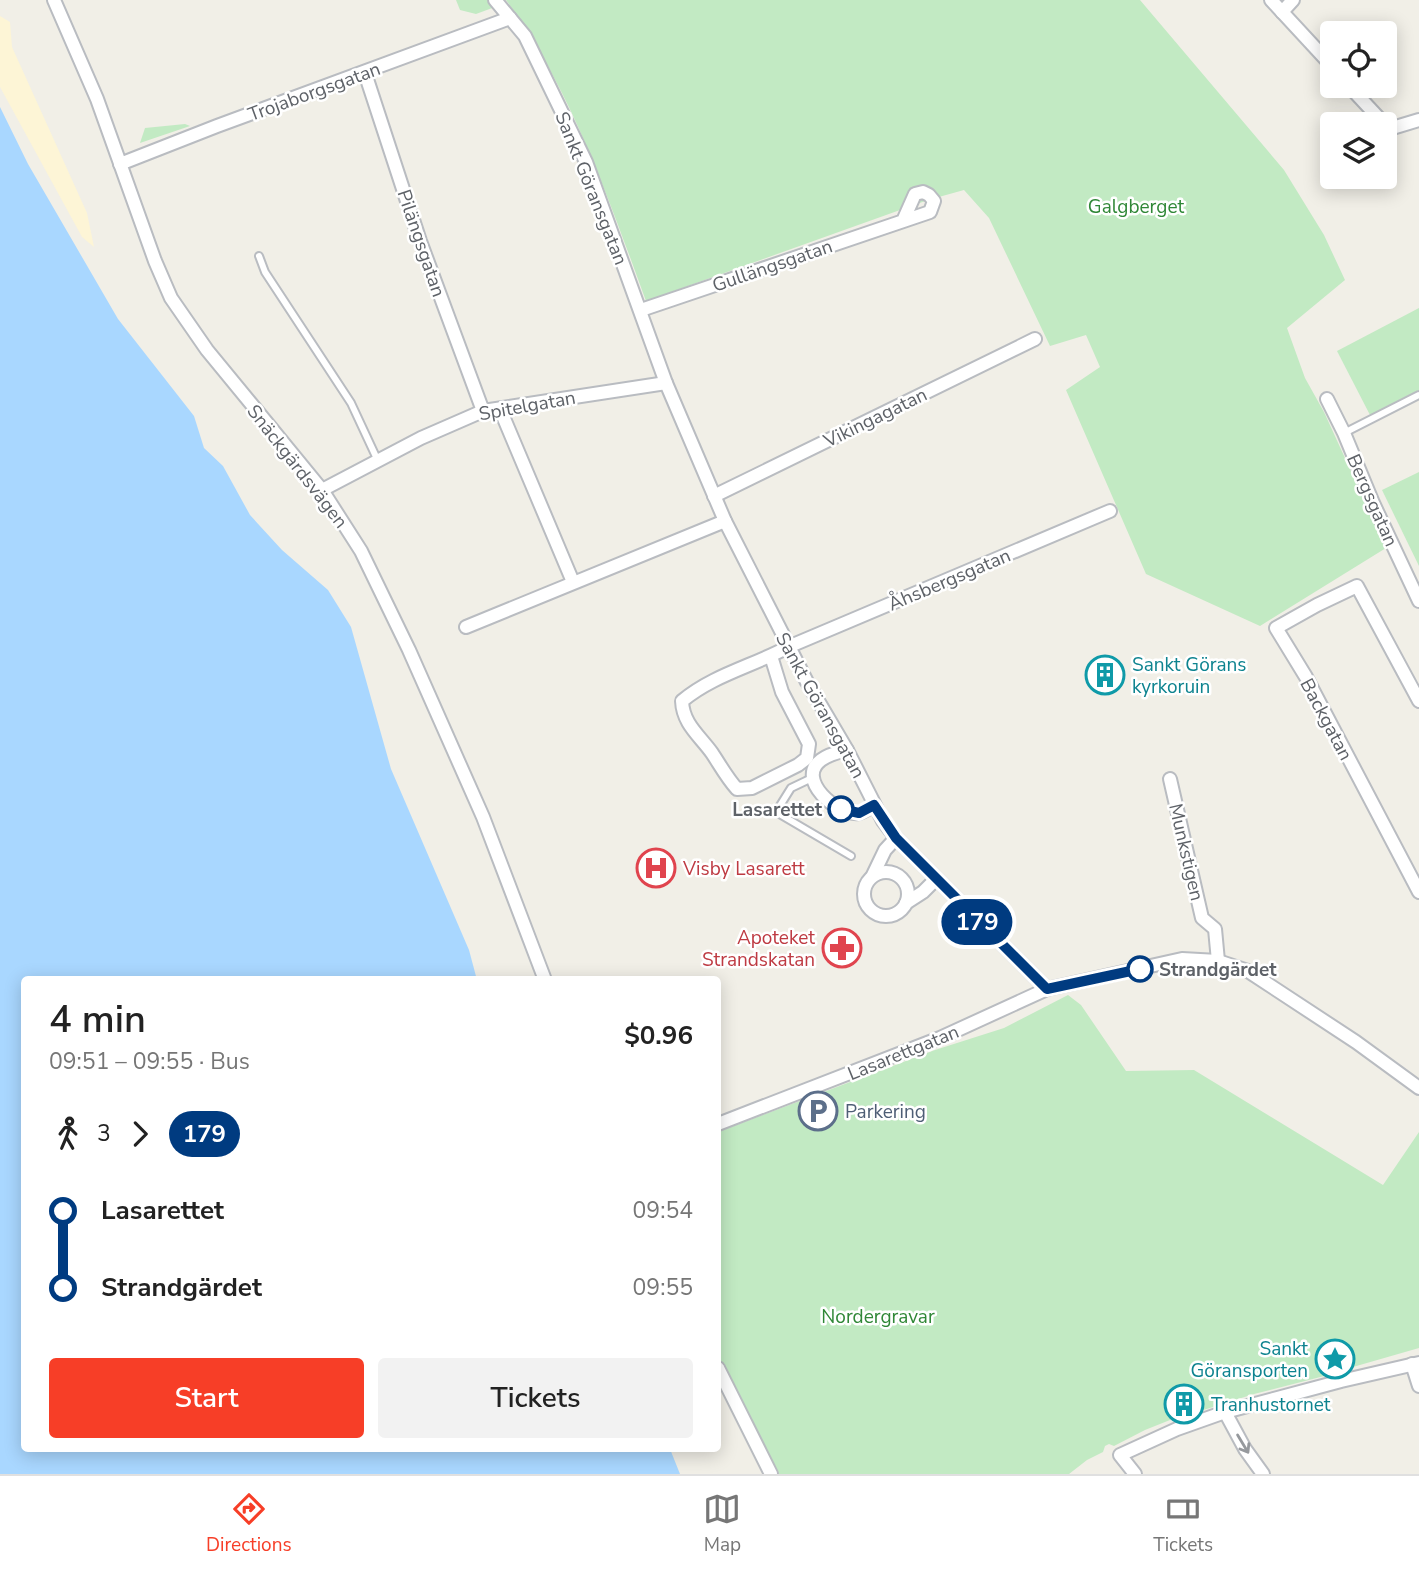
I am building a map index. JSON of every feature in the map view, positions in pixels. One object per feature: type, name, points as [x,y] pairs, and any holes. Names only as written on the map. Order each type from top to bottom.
[{"type":"street","name":"Snäckgärdsvägen","points":[[54,0],[97,99],[155,261],[171,298],[207,350],[322,490],[361,551],[431,697],[483,817],[543,976]]},
{"type":"street","name":"Sankt Göransgatan","points":[[495,0],[525,36],[586,162],[666,383],[724,521],[788,647],[847,750],[874,805],[896,838],[1047,989]]},
{"type":"street","points":[[1271,0],[1320,53]]},
{"type":"street","points":[[1282,12],[1293,0]]},
{"type":"street","name":"Trojaborgsgatan","points":[[120,164],[510,18]]},
{"type":"street","name":"Pilängsgatan","points":[[365,73],[420,242],[483,411]]},
{"type":"street","points":[[1360,98],[1389,129],[1419,120]]},
{"type":"street","name":"Gullängsgatan","points":[[641,310],[903,221]]},
{"type":"street","name":"Vikingagatan","points":[[714,496],[1035,338]]},
{"type":"street","name":"Spitelgatan","points":[[322,490],[466,417],[483,411],[666,383]]},
{"type":"street","name":"Bergsgatan","points":[[1327,399],[1419,601]]},
{"type":"street","points":[[499,409],[573,582]]},
{"type":"street","name":"Åhsbergsgatan","points":[[771,656],[782,692],[809,744],[807,758],[752,788],[737,789],[691,729],[683,714],[682,701],[697,689],[788,647],[1110,512]]},
{"type":"street","points":[[466,628],[724,521]]},
{"type":"street","name":"Backgatan","points":[[1419,701],[1357,586],[1276,628],[1306,677],[1419,892]]},
{"type":"street","points":[[847,750],[820,760],[814,777],[817,791],[839,808],[859,813],[874,805]]},
{"type":"street","name":"Munkstigen","points":[[1170,779],[1202,918],[1216,929],[1218,961]]},
{"type":"street","points":[[896,838],[885,850],[873,875],[864,886],[864,901],[873,912],[882,916],[900,911],[936,879]]},
{"type":"street","points":[[873,875],[884,871],[895,874],[904,881],[908,892],[906,903]]},
{"type":"street","points":[[1047,989],[1182,959],[1218,961],[1248,971],[1356,1042],[1419,1088]]},
{"type":"street","name":"Lasarettgatan","points":[[721,1123],[940,1038],[1047,989]]},
{"type":"street","points":[[1135,1474],[1120,1455],[1177,1429],[1225,1412],[1415,1363],[1419,1386]]},
{"type":"street","points":[[721,1374],[771,1474]]},
{"type":"street","points":[[1225,1412],[1245,1449],[1264,1474]]},
{"type":"lane","points":[[259,256],[265,272],[351,403],[378,461]]},
{"type":"lane","points":[[1344,433],[1419,395]]},
{"type":"lane","points":[[814,777],[791,788],[776,812],[851,856]]},
{"type":"green space","points":[[456,0],[490,0],[495,7],[476,14],[460,10]]},
{"type":"green space","name":"Galgberget","points":[[506,0],[1140,0],[1284,170],[1324,235],[1345,280],[1287,328],[1305,378],[1324,412],[1386,548],[1260,626],[1146,574],[1066,390],[1100,367],[1086,335],[1050,346],[989,218],[964,190],[928,200],[646,301],[602,184],[569,107],[529,34]]},
{"type":"green space","points":[[185,124],[190,126],[140,143],[145,128]]},
{"type":"green space","points":[[1419,308],[1419,390],[1370,415],[1337,351]]},
{"type":"green space","points":[[1419,472],[1419,566],[1382,490]]},
{"type":"green space","name":"Nordergravar","points":[[1068,995],[1081,1005],[1126,1071],[1194,1070],[1383,1185],[1419,1132],[1419,1348],[1346,1369],[1339,1358],[1332,1360],[1329,1364],[1332,1374],[1194,1413],[1190,1401],[1184,1399],[1176,1407],[1180,1416],[1114,1446],[1105,1446],[1103,1452],[1069,1474],[779,1474],[721,1364],[721,1131],[935,1050],[1004,1028]]},
{"type":"sand","points":[[0,16],[10,22],[12,47],[87,213],[94,247],[82,237],[0,87]]},
{"type":"water","points":[[0,107],[28,164],[118,319],[194,416],[204,448],[223,466],[250,515],[282,550],[328,590],[351,627],[391,769],[469,950],[476,976],[21,976],[21,1452],[671,1452],[680,1474],[0,1474]]},
{"type":"bus line","name":"179","points":[[841,809],[859,813],[874,805],[896,838],[1025,970],[1047,989],[1140,969]]},
{"type":"place","name":"Sankt Görans kyrkoruin","points":[[1105,675]]},
{"type":"place","name":"Lasarettet","points":[[841,809]]},
{"type":"place","name":"Visby Lasarett","points":[[656,868]]},
{"type":"place","name":"Apoteket Strandskatan","points":[[842,948]]},
{"type":"place","name":"Strandgärdet","points":[[1140,969]]},
{"type":"place","name":"Parkering","points":[[818,1111]]},
{"type":"place","name":"Sankt Göransporten","points":[[1335,1359]]},
{"type":"place","name":"Tranhustornet","points":[[1184,1404]]}]
